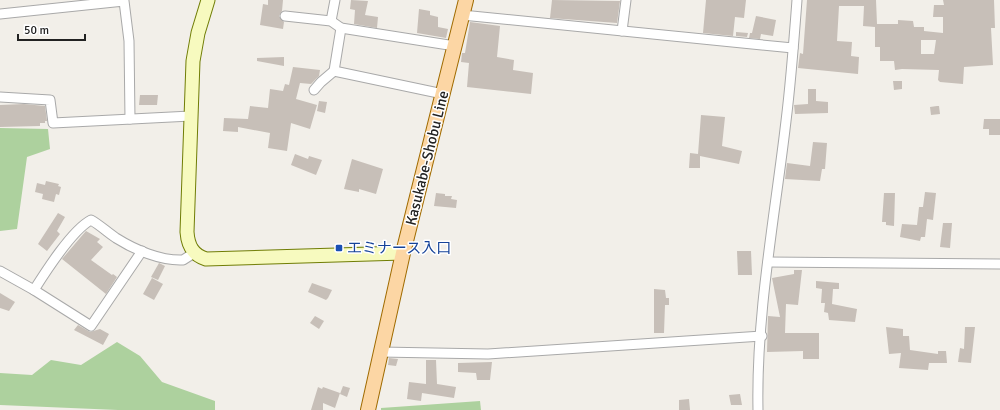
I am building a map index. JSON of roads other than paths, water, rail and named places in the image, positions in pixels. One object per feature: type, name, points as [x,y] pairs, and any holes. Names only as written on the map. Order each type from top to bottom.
[{"type":"main road","name":"Kasukabe-Shobu Line","points":[[368,410],[403,253],[466,0]]},
{"type":"street","points":[[208,0],[195,48],[191,116],[187,232],[188,241],[194,253],[206,259],[403,253]]},
{"type":"street","points":[[331,21],[335,0]]},
{"type":"street","points":[[622,32],[626,0]]},
{"type":"street","points":[[758,410],[758,385],[768,262],[793,48],[797,0]]},
{"type":"street","points":[[0,14],[124,1],[129,41],[130,119]]},
{"type":"street","points":[[462,15],[793,48]]},
{"type":"street","points":[[285,16],[331,21],[341,28],[455,46]]},
{"type":"street","points":[[314,90],[320,82],[334,72],[341,28]]},
{"type":"street","points":[[334,72],[443,94]]},
{"type":"street","points":[[0,97],[50,100],[53,124],[191,116]]},
{"type":"street","points":[[34,290],[82,224],[91,220],[116,238],[142,251],[175,260],[183,260],[194,253]]},
{"type":"street","points":[[0,271],[34,290],[91,326],[142,251]]},
{"type":"street","points":[[768,262],[1000,264]]},
{"type":"street","points":[[381,352],[488,354],[762,336]]},
{"type":"place","name":"エミナース入口","points":[[339,248]]}]
